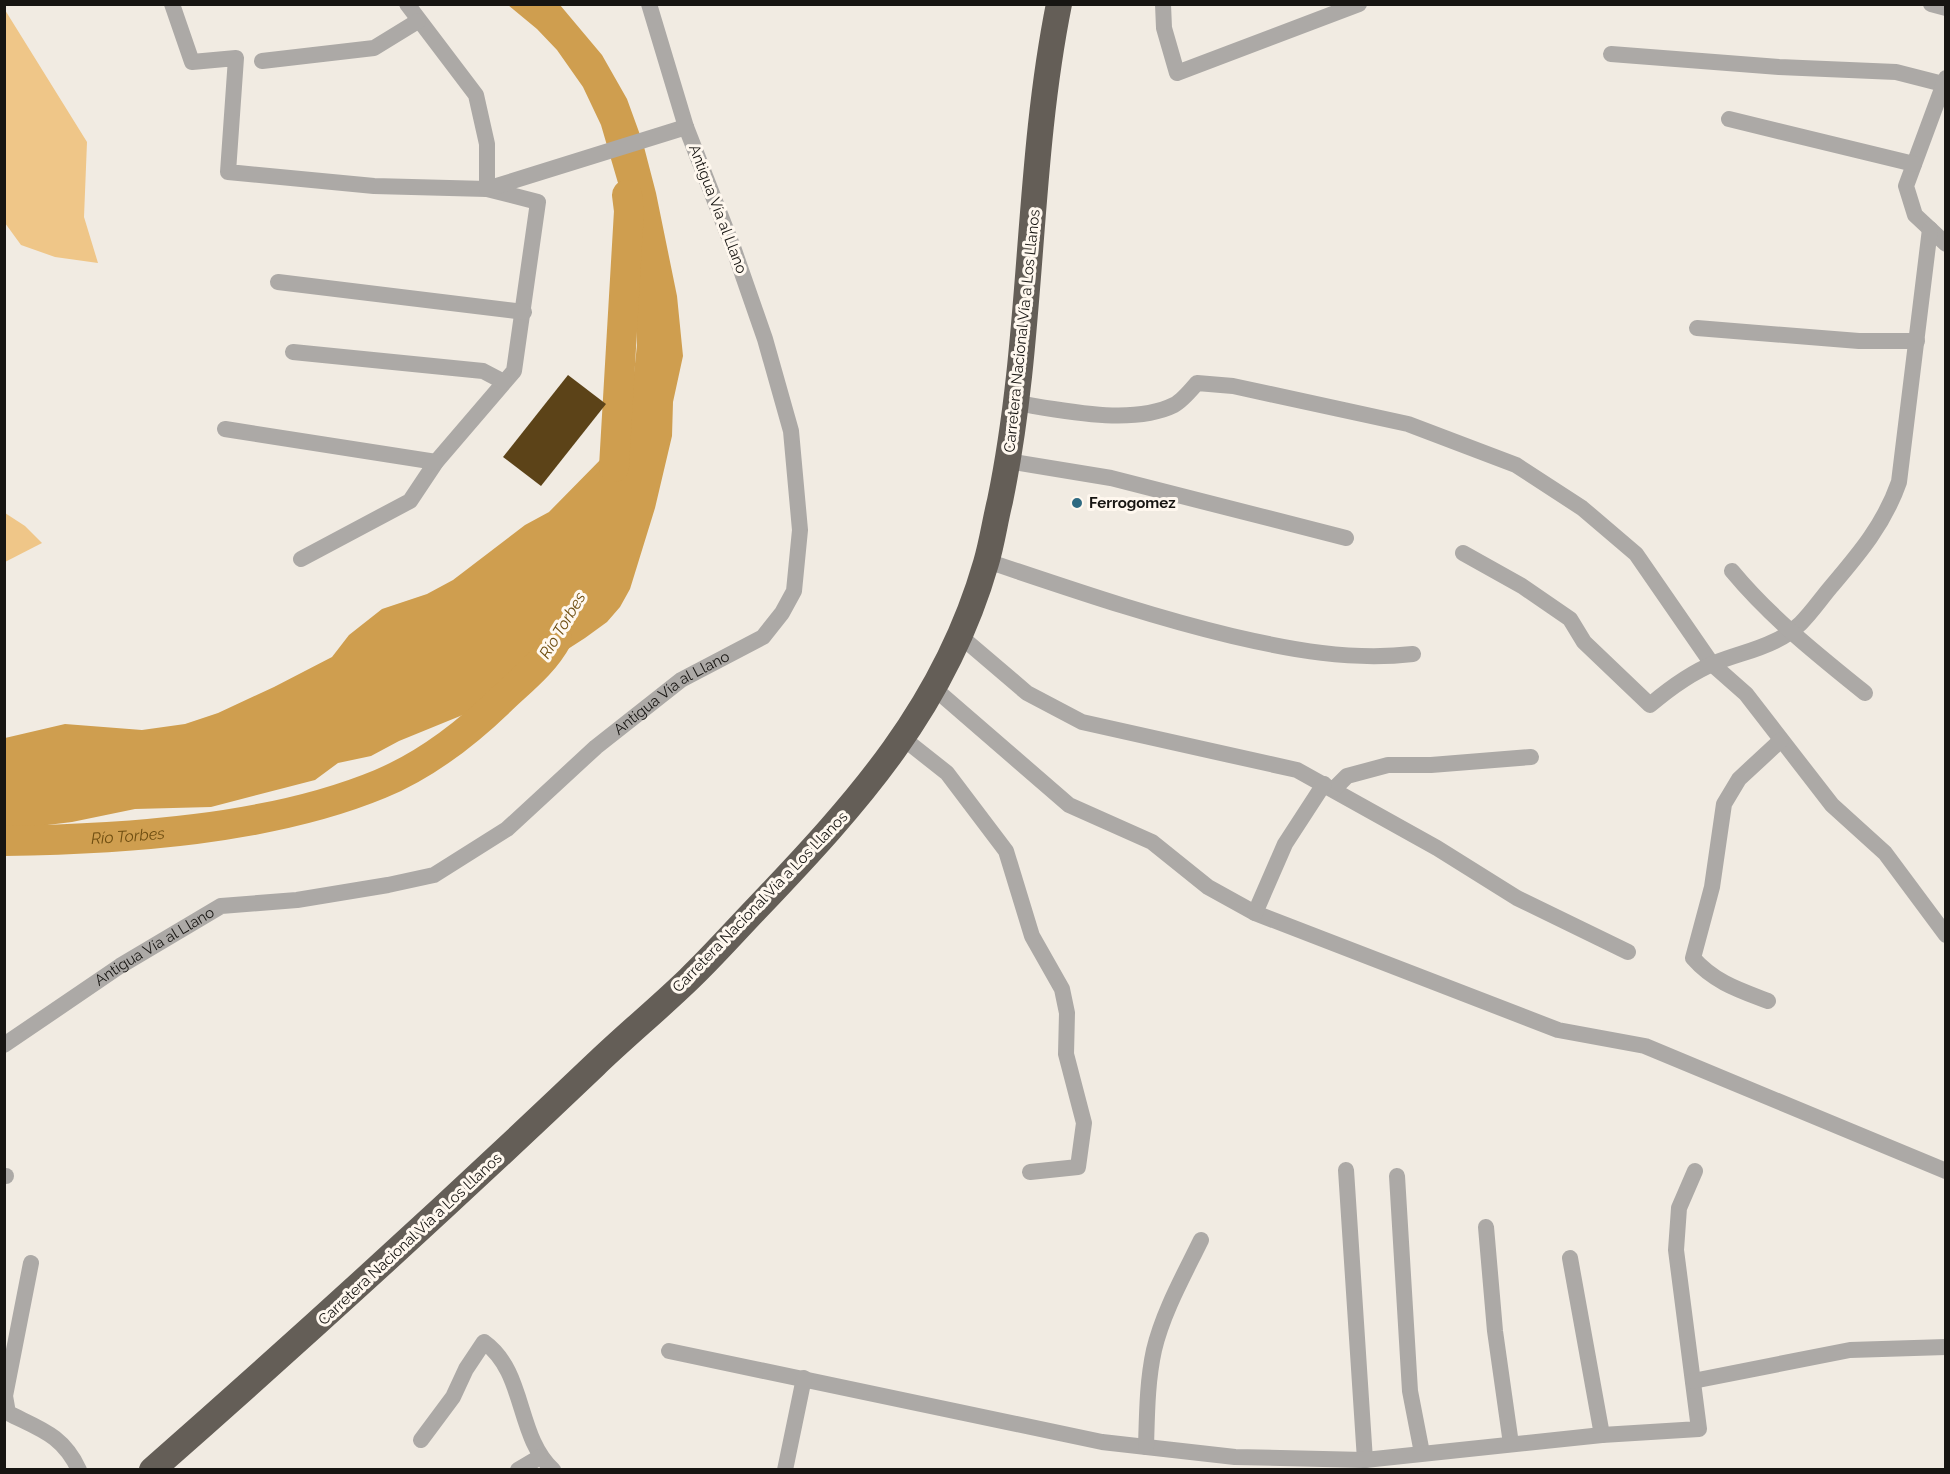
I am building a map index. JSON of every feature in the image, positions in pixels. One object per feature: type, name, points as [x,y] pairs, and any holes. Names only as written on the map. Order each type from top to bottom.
[{"type":"highway","name":"Carretera Nacional Vía a Los Llanos","points":[[152,1470],[303,1337],[689,979],[811,852],[903,739],[935,689],[959,635],[987,561],[1008,461],[1016,403],[1040,137],[1051,45],[1059,4]]},
{"type":"street","points":[[172,4],[192,62],[236,58],[228,172],[374,186],[487,189],[538,202],[514,370],[436,462],[410,501],[301,559]]},
{"type":"street","points":[[407,4],[476,95],[487,144],[487,189]]},
{"type":"street","name":"Antigua Vía al Llano","points":[[4,1045],[120,966],[221,906],[297,900],[434,875],[507,829],[596,747],[681,680],[763,637],[782,613],[794,591],[800,530],[790,431],[765,339],[735,250],[686,126],[649,4]]},
{"type":"street","points":[[1163,4],[1164,28],[1177,73],[1359,4]]},
{"type":"street","points":[[1931,4],[1946,8]]},
{"type":"street","points":[[262,61],[374,48],[418,21]]},
{"type":"street","points":[[1611,54],[1779,67],[1896,72],[1944,81],[1906,186],[1915,216],[1946,244]]},
{"type":"street","points":[[1729,119],[1914,164]]},
{"type":"street","points":[[487,189],[686,126]]},
{"type":"street","points":[[1463,553],[1522,586],[1570,618],[1584,642],[1650,705],[1676,684],[1712,664],[1759,648],[1790,632],[1804,622],[1869,541],[1893,499],[1899,482],[1930,229]]},
{"type":"street","points":[[278,282],[524,312]]},
{"type":"street","points":[[1697,328],[1859,341],[1917,341]]},
{"type":"street","points":[[293,352],[483,370],[504,382]]},
{"type":"street","points":[[1016,403],[1096,415],[1148,412],[1175,405],[1197,383],[1233,386],[1408,424],[1516,465],[1582,508],[1636,554],[1712,664],[1746,694],[1832,805],[1885,853],[1946,935]]},
{"type":"street","points":[[225,429],[436,462]]},
{"type":"street","points":[[1008,461],[1112,478],[1346,538]]},
{"type":"street","points":[[987,561],[1160,619],[1279,647],[1350,657],[1413,654]]},
{"type":"street","points":[[1732,571],[1757,601],[1790,632],[1865,693]]},
{"type":"street","points":[[959,635],[1027,693],[1082,722],[1297,770],[1437,848],[1516,898],[1628,952]]},
{"type":"street","points":[[935,689],[1069,805],[1152,842],[1208,886],[1255,913],[1558,1030],[1645,1046],[1946,1171]]},
{"type":"street","points":[[903,739],[947,773],[1006,851],[1032,936],[1062,989],[1067,1013],[1065,1054],[1084,1123],[1081,1155],[1078,1167],[1030,1172]]},
{"type":"street","points":[[1768,1001],[1722,983],[1704,972],[1693,958],[1712,887],[1724,804],[1739,779],[1781,740]]},
{"type":"street","points":[[1255,913],[1285,844],[1329,787],[1347,776],[1388,765],[1431,765],[1531,758]]},
{"type":"street","points":[[1346,1170],[1365,1460]]},
{"type":"street","points":[[669,1352],[804,1378],[1102,1442],[1235,1457],[1365,1460],[1602,1435],[1699,1429],[1676,1250],[1679,1208],[1695,1171]]},
{"type":"street","points":[[1397,1176],[1410,1391],[1422,1453]]},
{"type":"street","points":[[1486,1227],[1495,1331],[1511,1444]]},
{"type":"street","points":[[1146,1447],[1148,1394],[1154,1350],[1170,1304],[1201,1240]]},
{"type":"street","points":[[1570,1258],[1602,1435]]},
{"type":"street","points":[[31,1263],[5,1396],[8,1413],[51,1434],[70,1451],[79,1470]]},
{"type":"street","points":[[422,1440],[453,1397],[466,1369],[484,1342],[499,1352],[540,1457],[553,1470]]},
{"type":"street","points":[[1693,1381],[1850,1350],[1946,1347]]},
{"type":"street","points":[[785,1470],[804,1378]]},
{"type":"street","points":[[518,1470],[540,1457]]},
{"type":"shaded area","points":[[5,10],[87,142],[84,217],[98,263],[55,257],[21,245],[5,223]]},
{"type":"shaded area","points":[[5,513],[25,526],[42,543],[5,562]]},
{"type":"water","points":[[508,5],[560,5],[602,55],[627,99],[643,143],[656,193],[677,296],[683,356],[673,402],[672,436],[655,508],[630,589],[620,607],[607,622],[585,638],[540,667],[497,689],[470,712],[399,741],[371,756],[338,763],[315,780],[211,807],[135,809],[72,822],[31,827],[18,833],[5,834],[5,738],[65,724],[142,730],[185,724],[218,713],[274,687],[332,657],[349,635],[382,609],[427,594],[453,580],[525,525],[549,512],[607,453],[632,391],[637,345],[634,267],[623,200],[601,125],[583,87],[557,50],[537,29]]},
{"type":"building","points":[[568,375],[606,404],[541,486],[503,457]]},
{"type":"waterway","name":"Río Torbes","points":[[614,467],[629,211],[627,195]]},
{"type":"waterway","name":"Río Torbes","points":[[4,841],[98,838],[195,829],[244,822],[337,800],[380,784],[430,758],[475,724],[532,671],[557,639]]},
{"type":"place","name":"Ferrogomez","points":[[1077,503]]}]
